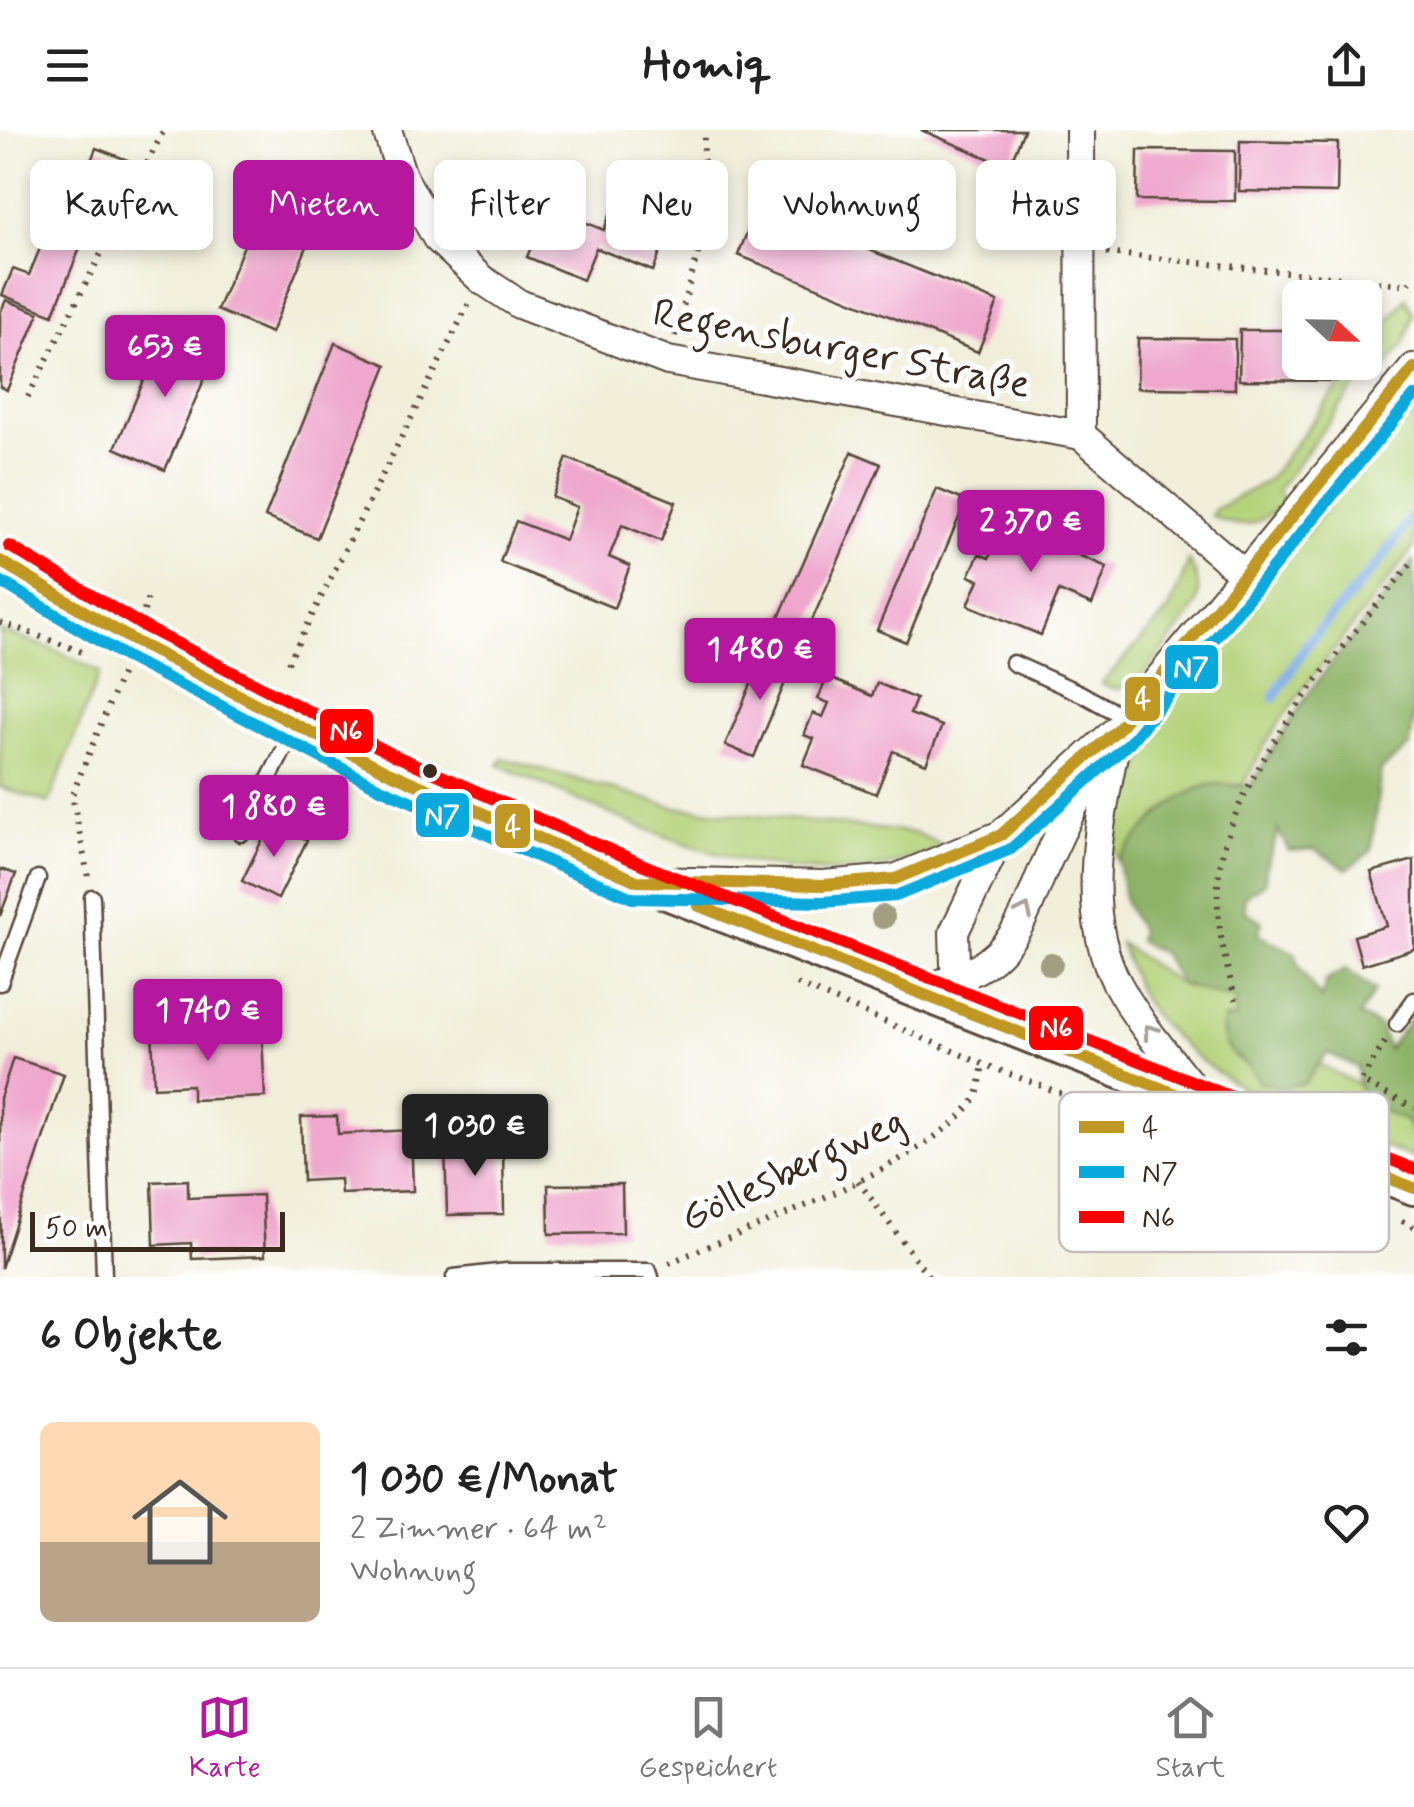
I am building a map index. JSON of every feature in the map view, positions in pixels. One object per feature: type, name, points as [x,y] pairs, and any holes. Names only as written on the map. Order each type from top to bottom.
[{"type":"street","name":"Regensburger Straße","points":[[387,130],[402,176],[437,238],[481,280],[519,304],[668,361],[1082,435]]},
{"type":"street","points":[[1080,130],[1080,160]]},
{"type":"street","points":[[1080,250],[1082,435],[1245,575]]},
{"type":"street","points":[[637,881],[823,885],[895,879],[1001,834],[1122,724],[1414,368]]},
{"type":"street","points":[[0,561],[134,641],[386,771],[637,881],[1169,1092]]},
{"type":"street","points":[[911,990],[959,978],[1006,945],[1074,807],[1122,724]]},
{"type":"street","points":[[1122,724],[1097,853],[1098,920],[1117,982],[1197,1092]]},
{"type":"street","points":[[977,1016],[962,992],[954,932],[1001,834]]},
{"type":"street","points":[[1389,1178],[1414,1188]]},
{"type":"lane","points":[[1013,664],[1082,694],[1122,724]]},
{"type":"lane","points":[[241,834],[296,726]]},
{"type":"lane","points":[[0,983],[38,878]]},
{"type":"lane","points":[[92,897],[104,1277]]},
{"type":"lane","points":[[1397,1024],[1414,1000]]},
{"type":"lane","name":"Göllesbergweg","points":[[454,1277],[507,1272],[650,1274]]},
{"type":"path","points":[[28,398],[164,130]]},
{"type":"path","points":[[668,361],[703,236],[704,130]]},
{"type":"path","points":[[1080,250],[1408,284],[1414,275]]},
{"type":"path","points":[[288,664],[481,280]]},
{"type":"path","points":[[1236,1000],[1224,958],[1217,910],[1219,872],[1228,833],[1249,788],[1294,712],[1414,560]]},
{"type":"path","points":[[92,897],[72,796],[134,641]]},
{"type":"path","points":[[1383,1092],[1361,1081],[1397,1024]]},
{"type":"path","name":"Göllesbergweg","points":[[650,1274],[858,1181],[945,1130],[976,1097],[983,1064],[1059,1093]]},
{"type":"path","points":[[1389,1095],[1414,1108]]},
{"type":"path","points":[[858,1181],[929,1277]]},
{"type":"path","points":[[1393,1218],[1414,1227]]},
{"type":"green space","points":[[1406,298],[1414,315],[1404,344],[1384,369],[1382,330]]},
{"type":"green space","points":[[1344,380],[1360,380],[1277,491],[1284,501],[1268,516],[1242,525],[1212,516],[1214,510],[1267,481]]},
{"type":"green space","points":[[1414,398],[1414,547],[1306,685],[1270,736],[1243,785],[1214,785],[1142,835],[1118,860],[1113,845],[1116,816],[1150,746],[1154,713],[1297,532],[1304,536]]},
{"type":"green space","points":[[1414,560],[1414,712],[1410,746],[1381,770],[1371,851],[1347,869],[1314,849],[1289,851],[1278,830],[1265,883],[1244,897],[1246,912],[1262,921],[1258,934],[1295,953],[1300,969],[1321,999],[1326,981],[1346,969],[1375,991],[1359,1016],[1379,1026],[1388,1049],[1414,1014],[1414,1139],[1406,1121],[1389,1113],[1389,1092],[1362,1092],[1357,1067],[1327,1053],[1304,1083],[1281,1088],[1259,1082],[1225,1043],[1223,1019],[1236,1019],[1236,1000],[1181,985],[1163,954],[1138,941],[1140,930],[1125,903],[1118,860],[1147,826],[1195,790],[1214,784],[1249,787],[1312,688]]},
{"type":"green space","points":[[1189,561],[1198,595],[1184,623],[1131,685],[1116,689],[1101,684],[1169,610]]},
{"type":"green space","points":[[0,631],[51,648],[100,672],[49,803],[0,787]]},
{"type":"green space","points":[[503,758],[674,807],[916,833],[943,846],[888,865],[832,872],[774,867],[717,854],[660,834],[499,765]]},
{"type":"green space","points":[[1120,943],[1181,985],[1236,1000],[1235,1058],[1281,1088],[1304,1083],[1319,1064],[1357,1084],[1362,1092],[1250,1092],[1203,1062],[1174,1037],[1148,1007]]},
{"type":"green space","points":[[1389,1113],[1407,1121],[1414,1139],[1414,1158],[1389,1149]]},
{"type":"building","points":[[921,130],[1024,130],[1012,160],[992,160]]},
{"type":"building","points":[[1240,141],[1338,143],[1337,193],[1239,191]]},
{"type":"building","points":[[96,148],[127,160],[91,160]]},
{"type":"building","points":[[1138,150],[1235,151],[1235,201],[1137,200]]},
{"type":"building","points":[[586,223],[604,230],[606,225],[606,250],[661,250],[653,271],[596,248],[583,280],[527,257],[530,250],[586,250]]},
{"type":"building","points":[[748,230],[748,250],[869,250],[998,302],[978,352],[738,255]]},
{"type":"building","points":[[39,250],[79,250],[53,315],[2,295],[13,269],[29,275]]},
{"type":"building","points":[[242,250],[306,250],[271,333],[217,310]]},
{"type":"building","points":[[6,300],[39,313],[7,390],[0,387],[0,313]]},
{"type":"building","points":[[1240,330],[1282,330],[1282,380],[1337,381],[1239,380]]},
{"type":"building","points":[[165,331],[216,352],[165,470],[115,448]]},
{"type":"building","points":[[1138,338],[1235,339],[1235,389],[1137,388]]},
{"type":"building","points":[[335,343],[387,365],[317,538],[265,517]]},
{"type":"building","points":[[852,452],[881,464],[798,652],[769,640]]},
{"type":"building","points":[[567,458],[676,502],[661,541],[622,525],[609,557],[630,566],[614,608],[500,562],[516,521],[565,540],[577,507],[552,497]]},
{"type":"building","points":[[937,489],[966,501],[906,642],[877,630]]},
{"type":"building","points":[[992,518],[1037,537],[1042,524],[1082,540],[1076,554],[1107,567],[1092,605],[1059,591],[1041,635],[968,605],[979,580],[969,576],[979,554],[989,558],[994,544],[983,540]]},
{"type":"building","points":[[766,649],[794,661],[754,757],[725,745]]},
{"type":"building","points":[[827,677],[872,696],[877,683],[916,699],[910,714],[942,726],[926,764],[893,751],[876,794],[803,765],[814,739],[804,735],[813,713],[823,717],[829,703],[818,699]]},
{"type":"building","points":[[271,822],[307,840],[278,899],[242,881]]},
{"type":"building","points":[[1414,860],[1414,949],[1362,965],[1354,936],[1387,926],[1371,872]]},
{"type":"building","points":[[0,869],[16,874],[0,916]]},
{"type":"building","points":[[188,1022],[189,1040],[262,1037],[265,1097],[192,1100],[192,1085],[154,1087],[152,1023]]},
{"type":"building","points":[[13,1058],[64,1074],[1,1268],[0,1098]]},
{"type":"building","points":[[337,1116],[338,1134],[411,1130],[413,1191],[341,1194],[340,1179],[303,1181],[301,1117]]},
{"type":"building","points":[[503,1143],[504,1214],[447,1215],[445,1144]]},
{"type":"building","points":[[188,1180],[188,1198],[262,1195],[265,1256],[192,1259],[191,1243],[154,1245],[152,1182]]},
{"type":"building","points":[[622,1184],[623,1233],[549,1234],[548,1185]]},
{"type":"waterway","points":[[1274,697],[1308,643],[1382,559],[1414,514]]},
{"type":"transit line","name":"4","points":[[0,561],[134,641],[386,771],[637,881],[823,885],[895,879],[1001,835],[1118,729],[1414,368]]},
{"type":"transit line","name":"N7","points":[[0,581],[126,657],[378,787],[632,898],[823,902],[896,896],[1011,849],[1130,742],[1414,396]]},
{"type":"transit line","name":"N6","points":[[9,546],[143,626],[394,755],[644,865],[1219,1092]]},
{"type":"transit line","name":"4","points":[[699,906],[1171,1092]]},
{"type":"transit line","name":"N6","points":[[1389,1159],[1414,1169]]},
{"type":"transit line","name":"4","points":[[1389,1178],[1414,1188]]}]
